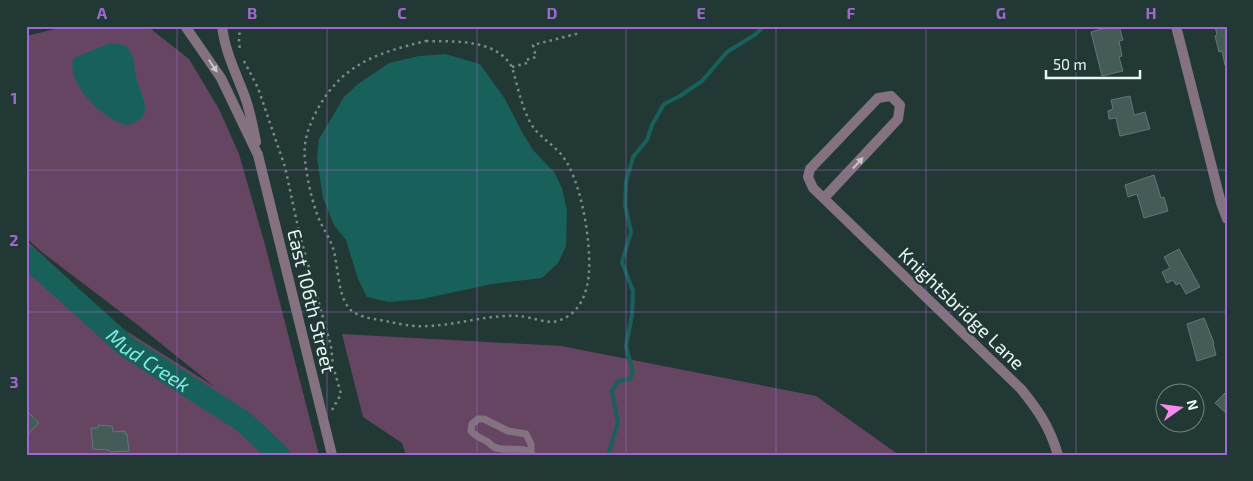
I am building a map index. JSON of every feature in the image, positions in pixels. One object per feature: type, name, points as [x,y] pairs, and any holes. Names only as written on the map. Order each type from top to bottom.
[{"type":"street","name":"East 106th Street","points":[[185,26],[221,78],[258,155]]},
{"type":"street","name":"East 106th Street","points":[[222,26],[229,58],[252,120],[258,155],[332,455]]},
{"type":"street","points":[[1176,26],[1221,204],[1227,219]]},
{"type":"street","name":"Knightsbridge Lane","points":[[824,198],[898,119],[900,105],[891,96],[878,98],[810,168],[808,177],[813,188],[1021,389],[1039,410],[1052,435],[1058,455]]},
{"type":"lane","points":[[478,419],[484,419],[508,431],[526,434],[531,444],[532,453],[522,449],[494,448],[489,443],[475,436],[472,431],[472,424],[478,419]]},
{"type":"path","points":[[240,26],[238,35],[240,50],[258,88],[285,167],[299,232],[331,346],[333,366],[341,394],[330,412]]},
{"type":"path","points":[[512,67],[527,63],[526,60],[536,57],[533,45],[576,34],[574,26]]},
{"type":"path","points":[[426,41],[468,42],[482,45],[493,49],[508,60],[512,67],[529,120],[540,135],[562,154],[576,185],[585,218],[589,270],[587,288],[578,307],[571,315],[556,322],[520,316],[488,317],[427,326],[407,325],[367,318],[354,312],[346,302],[339,281],[332,247],[317,214],[305,158],[304,143],[309,126],[328,91],[350,70],[371,58],[394,49],[426,41]]},
{"type":"shaded area","points":[[68,26],[147,26],[189,59],[219,109],[239,154],[264,241],[319,455],[26,455],[26,240],[120,327],[215,387],[26,238],[26,36]]},
{"type":"shaded area","points":[[342,334],[561,346],[816,396],[899,455],[406,455],[402,443],[363,417]]},
{"type":"water","points":[[110,43],[125,45],[133,58],[136,78],[144,100],[145,110],[144,115],[134,123],[125,125],[105,114],[87,97],[74,77],[72,67],[74,58]]},
{"type":"water","points":[[445,54],[480,64],[505,99],[533,150],[554,172],[562,188],[567,211],[566,246],[558,263],[542,278],[492,284],[422,299],[389,302],[367,297],[358,279],[346,240],[334,225],[323,198],[317,158],[319,139],[344,97],[358,84],[389,63],[419,56]]},
{"type":"building","points":[[1119,26],[1123,40],[1119,41],[1122,56],[1119,57],[1123,71],[1102,76],[1091,32]]},
{"type":"building","points":[[1215,26],[1227,26],[1227,65],[1225,65],[1222,51],[1219,52],[1215,36],[1217,35]]},
{"type":"building","points":[[1130,96],[1134,115],[1145,112],[1150,129],[1120,136],[1116,118],[1109,119],[1108,111],[1113,109],[1111,100]]},
{"type":"building","points":[[1154,175],[1161,198],[1164,197],[1168,211],[1144,218],[1137,194],[1128,197],[1125,185]]},
{"type":"building","points":[[1179,249],[1200,287],[1186,294],[1180,283],[1176,285],[1173,280],[1167,283],[1162,272],[1170,268],[1164,257]]},
{"type":"building","points":[[1204,318],[1214,343],[1216,355],[1197,361],[1187,324]]},
{"type":"building","points":[[1227,391],[1227,414],[1215,403]]},
{"type":"building","points":[[26,410],[39,423],[26,436]]},
{"type":"building","points":[[98,425],[112,426],[113,432],[125,431],[129,451],[110,452],[109,450],[93,449],[91,428],[98,428]]},
{"type":"waterway","points":[[608,455],[618,423],[612,391],[618,381],[630,379],[633,372],[626,346],[632,315],[633,291],[622,262],[631,232],[625,205],[626,182],[633,157],[647,140],[652,125],[664,104],[702,81],[727,52],[756,34],[764,26]]},
{"type":"waterway","name":"Mud Creek","points":[[26,256],[127,347],[244,422],[279,455]]}]
